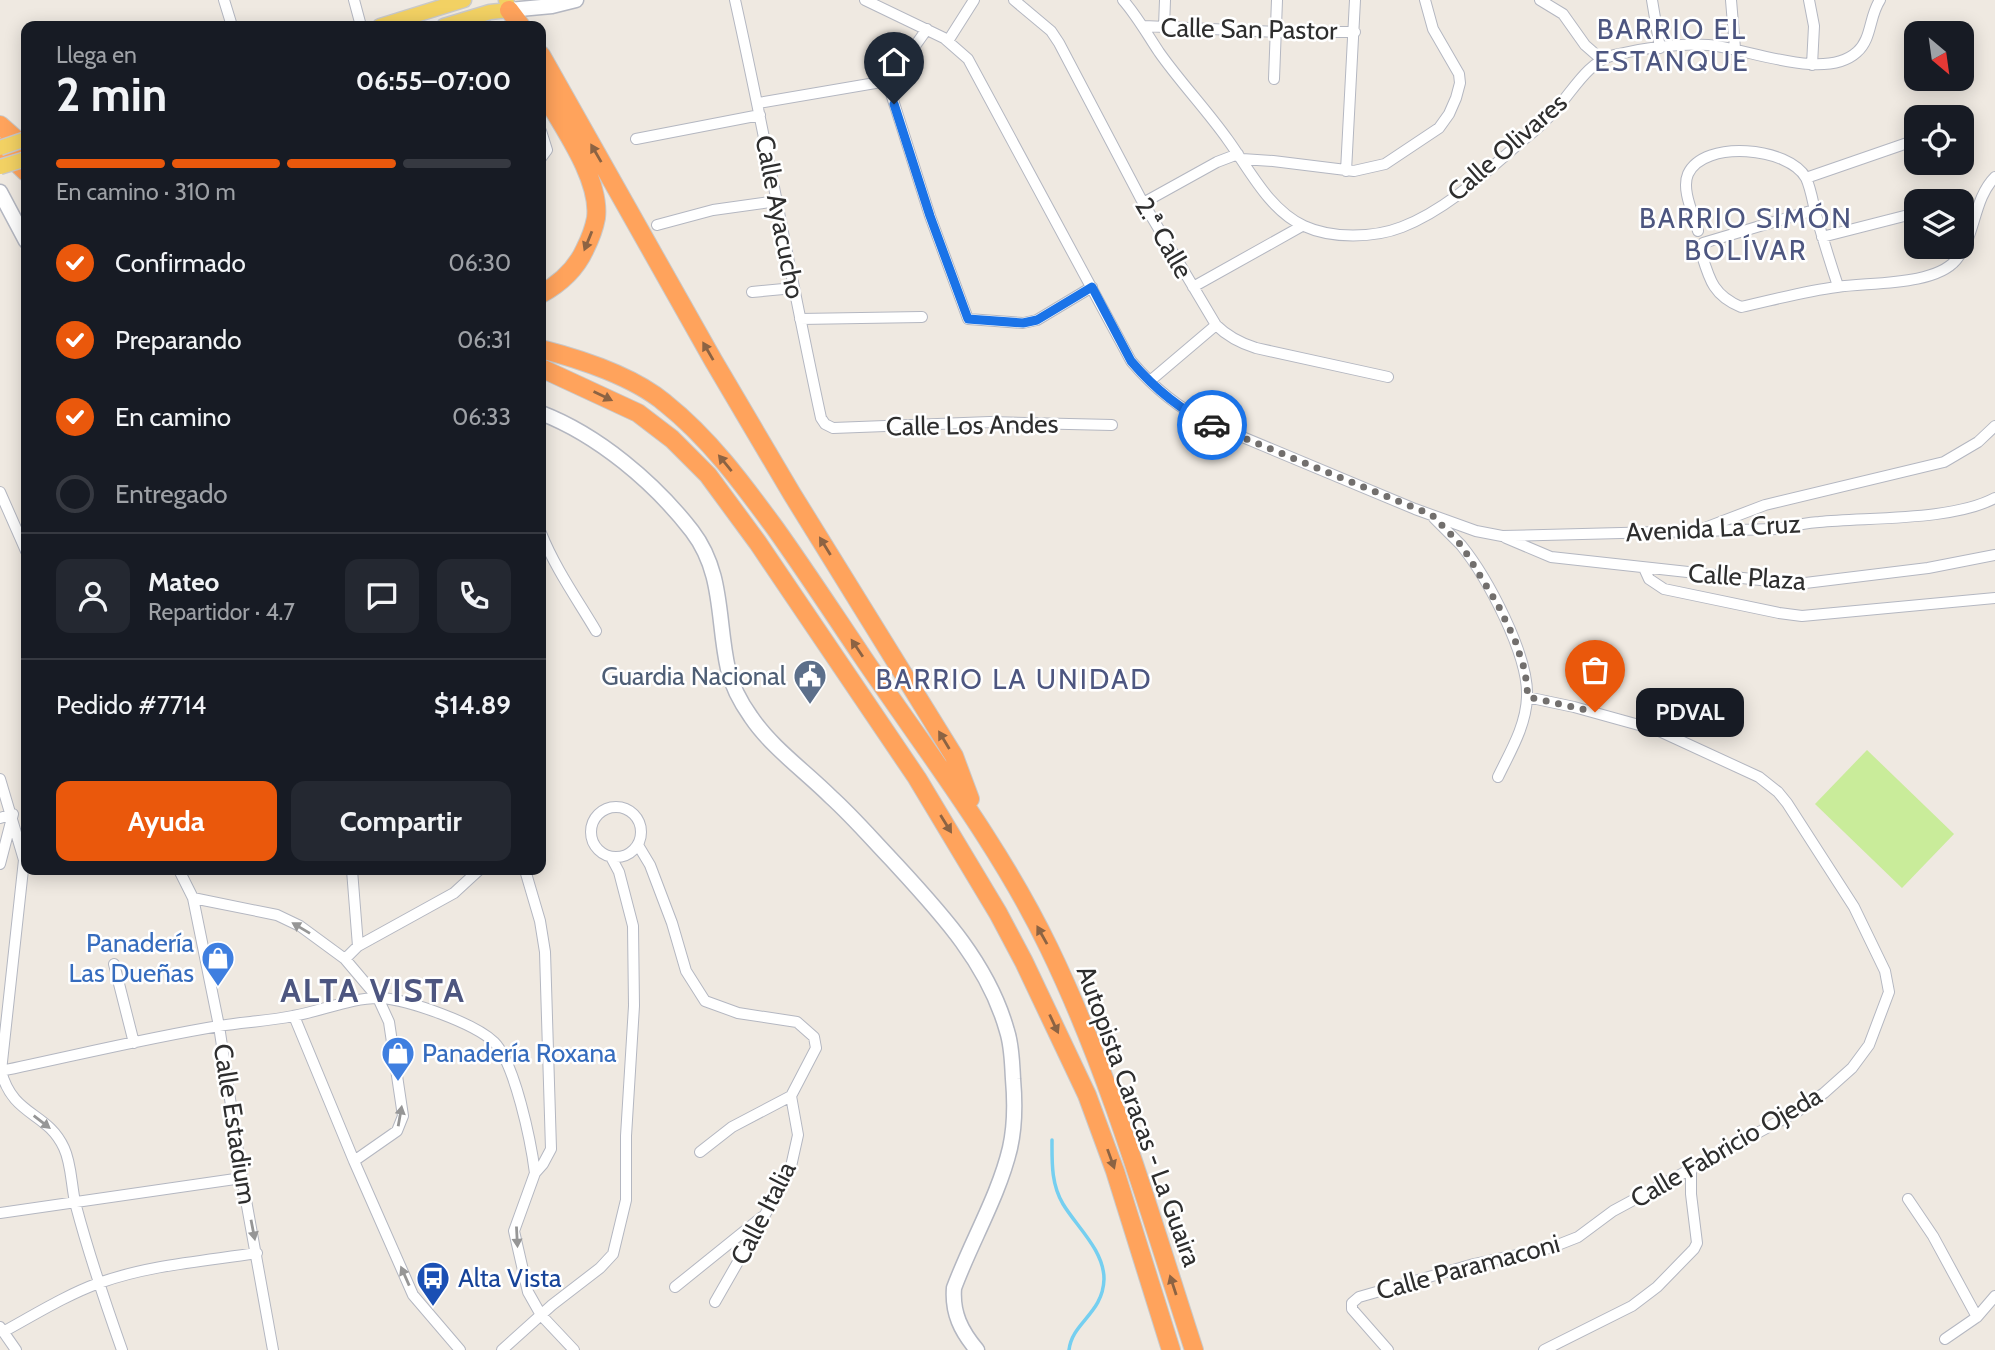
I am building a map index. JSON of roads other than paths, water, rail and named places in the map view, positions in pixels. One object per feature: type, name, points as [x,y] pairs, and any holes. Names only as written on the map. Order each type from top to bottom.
[{"type":"highway","points":[[546,64],[779,472],[954,756],[980,825]]},
{"type":"highway","points":[[546,98],[590,180],[595,197],[596,216],[592,235],[580,260],[562,280],[546,291]]},
{"type":"highway","points":[[0,125],[21,144]]},
{"type":"highway","points":[[0,147],[21,167]]},
{"type":"highway","name":"Autopista Caracas - La Guaira","points":[[546,350],[581,361],[636,385],[663,400],[694,428],[747,489],[980,825],[1049,948],[1085,1030],[1133,1163],[1194,1350]]},
{"type":"highway","name":"Autopista Caracas - La Guaira","points":[[546,370],[638,413],[672,439],[708,475],[758,543],[917,778],[998,913],[1087,1095],[1115,1171],[1171,1350]]},
{"type":"main road","points":[[396,21],[464,0]]},
{"type":"main road","points":[[459,21],[489,12],[509,16],[576,0]]},
{"type":"main road","points":[[0,147],[21,141]]},
{"type":"main road","points":[[0,167],[21,161]]},
{"type":"main road","points":[[0,192],[21,232]]},
{"type":"main road","points":[[546,415],[612,453],[649,484],[693,533],[708,557],[717,583],[728,671],[738,697],[772,741],[834,799],[904,874],[967,947],[991,987],[1008,1033],[1014,1097],[1012,1136],[1003,1171],[954,1288],[956,1316],[962,1330],[977,1350]]},
{"type":"street","points":[[224,0],[230,21]]},
{"type":"street","points":[[354,0],[360,21]]},
{"type":"street","name":"Calle Ayacucho","points":[[735,0],[821,418],[833,428]]},
{"type":"street","name":"Avenida La Cruz","points":[[864,0],[927,29],[948,41],[968,59],[1131,361],[1184,411],[1209,424],[1432,515],[1476,531],[1502,536],[1776,529],[1818,522],[1942,512],[1969,508],[1995,498]]},
{"type":"street","points":[[948,41],[974,0]]},
{"type":"street","name":"2.ª Calle","points":[[1014,0],[1051,31],[1059,43],[1143,203],[1216,325],[1242,344],[1388,377]]},
{"type":"street","name":"Calle Olivares","points":[[1123,0],[1274,204],[1303,226],[1328,233],[1356,235],[1388,232],[1420,219],[1450,200],[1535,131],[1601,59]]},
{"type":"street","points":[[1164,27],[1165,0]]},
{"type":"street","points":[[1275,79],[1277,0]]},
{"type":"street","points":[[1346,171],[1355,0]]},
{"type":"street","points":[[1143,203],[1217,162],[1240,157],[1346,171],[1372,168],[1396,158],[1439,128],[1453,106],[1460,83],[1459,74],[1433,29],[1425,0]]},
{"type":"street","points":[[1540,0],[1563,14],[1585,45],[1601,59],[1660,48],[1706,45],[1735,48],[1812,65],[1845,61],[1856,54],[1867,39],[1874,11],[1880,0]]},
{"type":"street","points":[[1652,0],[1660,48]]},
{"type":"street","points":[[1731,0],[1735,48]]},
{"type":"street","points":[[1809,0],[1814,26],[1812,65]]},
{"type":"street","name":"Calle San Pastor","points":[[1144,26],[1276,32],[1355,32]]},
{"type":"street","points":[[758,103],[887,81],[927,29]]},
{"type":"street","points":[[887,81],[930,216],[968,319],[1023,323],[1037,320],[1092,287]]},
{"type":"street","points":[[636,139],[760,115]]},
{"type":"street","points":[[1806,178],[1904,144]]},
{"type":"street","points":[[1698,231],[1686,186],[1693,167],[1720,153],[1750,151],[1786,159],[1806,178],[1838,286]]},
{"type":"street","points":[[1814,210],[1703,243],[1700,249],[1716,291],[1741,307],[1838,286],[1933,274],[1948,267],[1962,252],[1981,197],[1995,177]]},
{"type":"street","points":[[657,225],[713,210],[777,201]]},
{"type":"street","points":[[1822,237],[1904,216]]},
{"type":"street","points":[[1193,287],[1303,226]]},
{"type":"street","points":[[752,292],[794,288]]},
{"type":"street","points":[[800,319],[922,317]]},
{"type":"street","points":[[1150,381],[1216,325]]},
{"type":"street","name":"Calle Los Andes","points":[[833,428],[990,422],[1112,425]]},
{"type":"street","points":[[1695,531],[1765,505],[1944,462],[1978,442],[1995,426]]},
{"type":"street","points":[[0,492],[21,540]]},
{"type":"street","points":[[1432,515],[1462,546],[1498,605],[1515,640],[1525,671],[1528,697],[1522,727],[1497,777]]},
{"type":"street","name":"Calle Plaza","points":[[1502,536],[1551,557],[1797,584],[1928,568],[1995,555]]},
{"type":"street","points":[[546,546],[553,564],[596,631]]},
{"type":"street","points":[[1644,568],[1649,579],[1664,589],[1802,616],[1995,598]]},
{"type":"street","name":"Calle Fabricio Ojeda","points":[[1528,697],[1574,706],[1657,730],[1732,763],[1769,784],[1787,803],[1854,907],[1885,971],[1889,992],[1869,1045],[1852,1068],[1824,1093],[1798,1111],[1599,1221]]},
{"type":"street","points":[[0,779],[21,843]]},
{"type":"street","points":[[621,808],[635,815],[641,830],[638,845],[626,855],[611,857],[603,853],[592,839],[594,822],[605,810],[621,808]]},
{"type":"street","points":[[0,818],[13,814]]},
{"type":"street","points":[[0,864],[13,814]]},
{"type":"street","points":[[638,845],[650,865],[672,923],[686,971],[705,1001],[738,1013],[797,1021],[814,1037],[816,1048],[791,1096],[732,1128],[700,1152]]},
{"type":"street","points":[[502,1350],[541,1315],[600,1269],[612,1254],[626,1200],[626,1136],[634,1006],[633,926],[619,872],[611,857]]},
{"type":"street","points":[[24,875],[1,1071],[5,1088],[16,1103],[49,1126],[64,1148],[75,1202],[122,1350]]},
{"type":"street","name":"Calle Estadium","points":[[182,875],[193,898],[219,1026],[242,1178],[273,1350]]},
{"type":"street","points":[[352,875],[358,946]]},
{"type":"street","points":[[345,959],[358,946],[454,893],[474,875]]},
{"type":"street","points":[[526,875],[540,921],[545,952],[551,1149],[535,1173],[514,1231],[528,1292],[541,1315],[574,1350]]},
{"type":"street","points":[[193,898],[277,915],[300,926],[345,959],[378,998],[389,1022],[403,1116],[397,1131],[354,1161]]},
{"type":"street","points":[[114,964],[134,1043]]},
{"type":"street","points":[[1,1071],[219,1026],[294,1016],[378,998],[406,1001],[479,1031],[503,1054],[532,1149],[535,1173]]},
{"type":"street","points":[[294,1016],[413,1295],[460,1350]]},
{"type":"street","name":"Calle Italia","points":[[715,1302],[790,1171],[798,1135],[791,1096]]},
{"type":"street","points":[[1544,1350],[1632,1306],[1657,1287],[1695,1249],[1697,1242],[1691,1194],[1691,1168]]},
{"type":"street","points":[[0,1213],[242,1178]]},
{"type":"street","points":[[1908,1199],[1933,1236],[1977,1317]]},
{"type":"street","points":[[675,1287],[768,1212]]},
{"type":"street","name":"Calle Paramaconi","points":[[1388,1350],[1352,1309],[1352,1303],[1359,1297],[1474,1264],[1550,1248],[1578,1237],[1599,1221]]},
{"type":"street","points":[[16,1350],[2,1329],[99,1283],[135,1272],[257,1252]]},
{"type":"street","points":[[1945,1339],[1977,1317],[1995,1296]]},
{"type":"waterway","points":[[1052,1140],[1056,1189],[1068,1212],[1094,1248],[1103,1268],[1104,1279],[1099,1301],[1071,1340],[1069,1350]]},
{"type":"place","name":"Guardia Nacional","points":[[810,706]]},
{"type":"place","name":"PDVAL","points":[[1595,712]]},
{"type":"place","name":"Panadería Las Dueñas","points":[[218,988]]},
{"type":"place","name":"Panadería Roxana","points":[[398,1083]]},
{"type":"place","name":"Alta Vista","points":[[433,1308]]},
{"type":"district","name":"BARRIO EL ESTANQUE","points":[[1672,45]]},
{"type":"district","name":"BARRIO SIMÓN BOLÍVAR","points":[[1746,234]]},
{"type":"district","name":"BARRIO LA UNIDAD","points":[[1014,679]]},
{"type":"district","name":"ALTA VISTA","points":[[373,990]]}]
